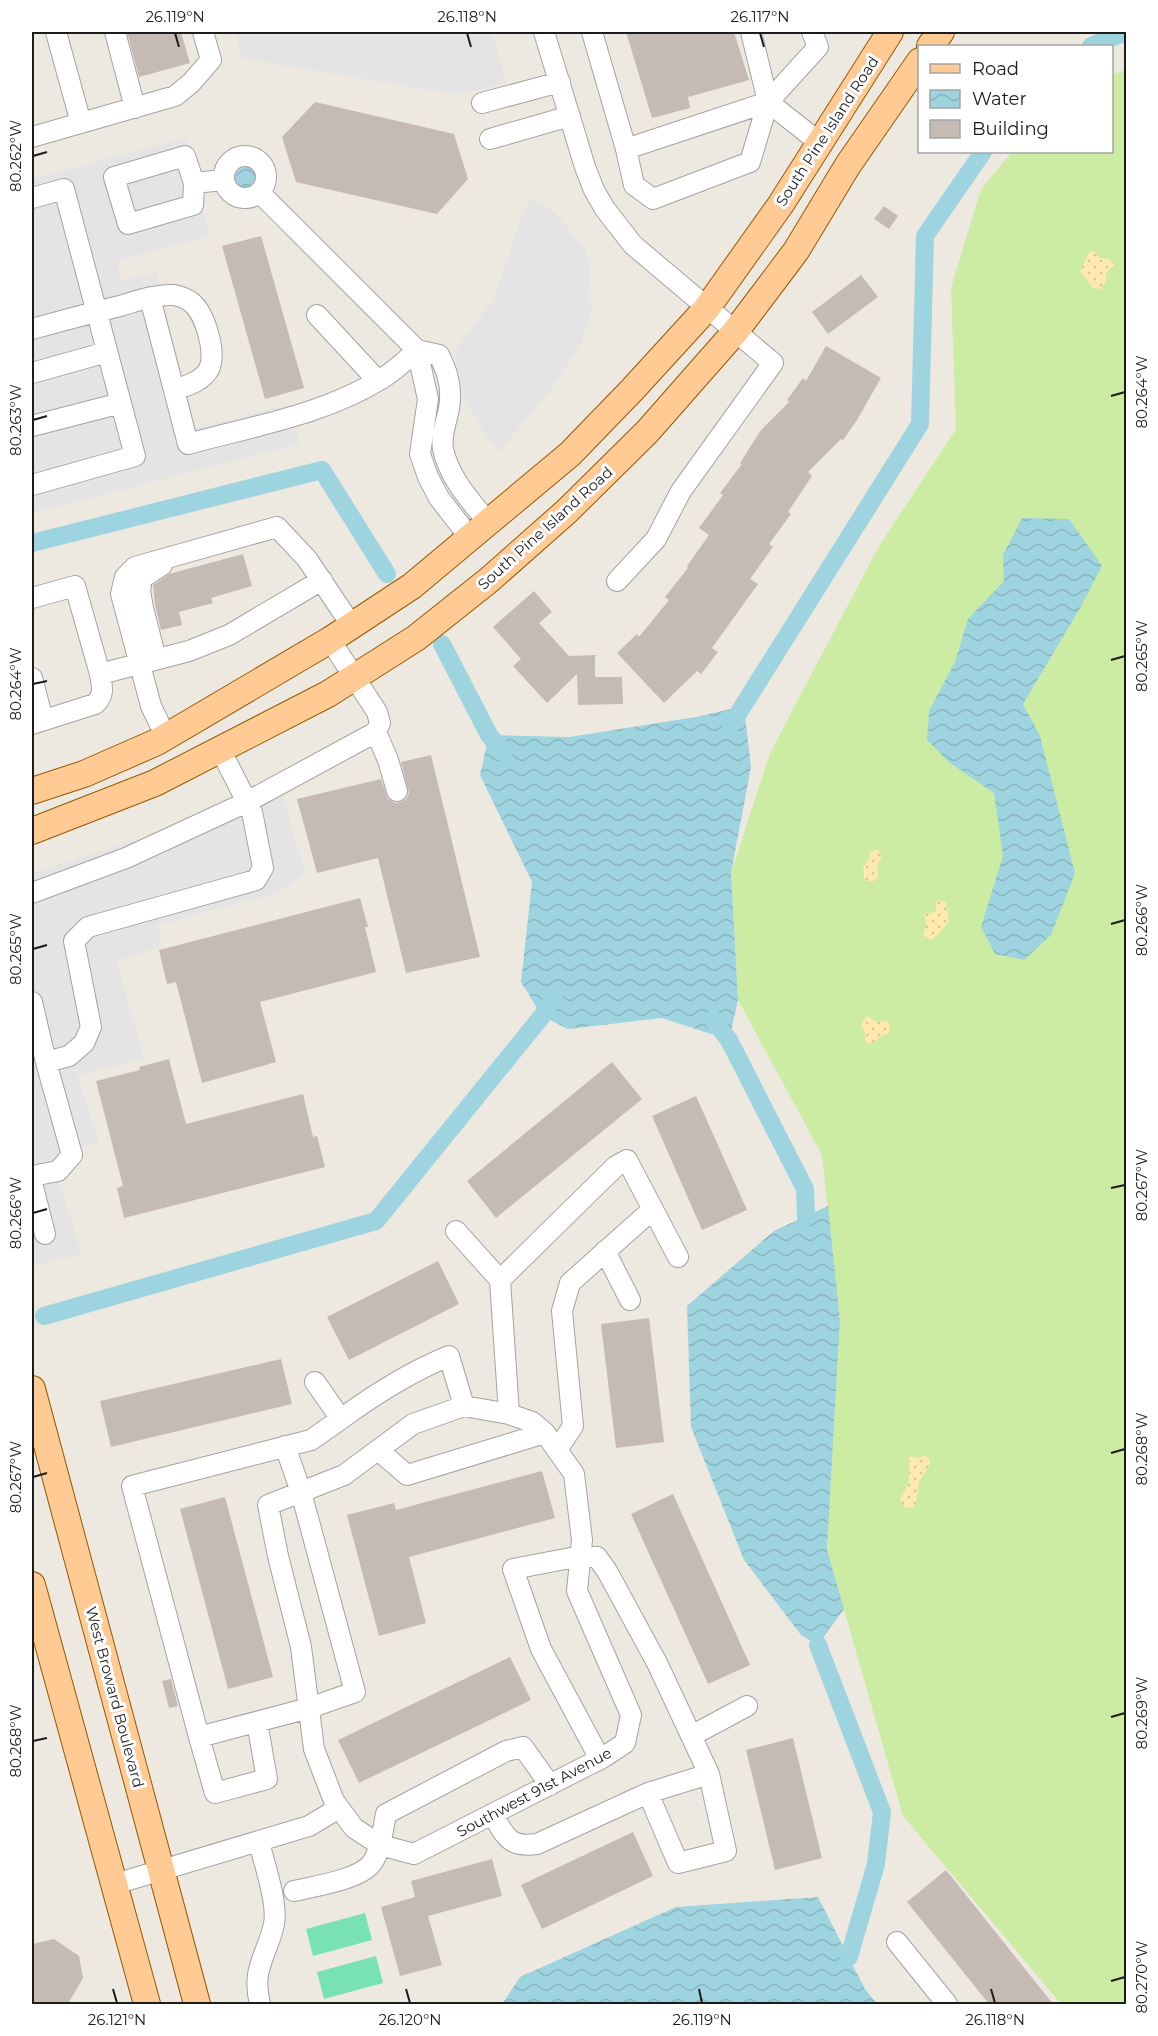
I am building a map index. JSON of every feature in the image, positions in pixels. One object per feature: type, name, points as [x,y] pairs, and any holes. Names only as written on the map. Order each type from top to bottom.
[{"type":"main road","name":"South Pine Island Road","points":[[32,791],[84,774],[166,737],[352,627],[412,586],[570,454],[707,308],[781,204],[890,32]]},
{"type":"main road","points":[[931,45],[941,32]]},
{"type":"main road","name":"South Pine Island Road","points":[[32,831],[155,783],[328,694],[425,631],[489,580],[567,511],[647,432],[735,332],[796,251],[848,165],[918,64]]},
{"type":"main road","name":"West Broward Boulevard","points":[[32,1389],[163,1870],[197,2004]]},
{"type":"main road","points":[[32,1585],[147,2004]]},
{"type":"street","points":[[56,32],[81,123]]},
{"type":"street","points":[[114,32],[135,108]]},
{"type":"street","points":[[32,137],[175,96],[212,60],[203,32]]},
{"type":"street","points":[[544,32],[594,190],[605,209],[633,245],[773,363],[681,491],[656,539],[617,581]]},
{"type":"street","points":[[592,32],[626,149],[634,185],[653,200],[750,162],[768,102],[818,47],[812,32]]},
{"type":"street","points":[[751,32],[768,102],[820,143]]},
{"type":"street","points":[[482,103],[560,82]]},
{"type":"street","points":[[626,149],[768,102]]},
{"type":"street","points":[[490,139],[570,116]]},
{"type":"street","points":[[245,156],[257,160],[264,169],[265,182],[260,192],[249,198],[238,198],[228,191],[223,180],[225,168],[233,159],[245,156]]},
{"type":"street","points":[[194,183],[223,180]]},
{"type":"street","points":[[32,198],[64,189],[135,456],[32,485]]},
{"type":"street","points":[[260,192],[417,350],[439,355],[448,374],[450,400],[442,447],[450,470],[464,492],[480,531]]},
{"type":"street","points":[[32,329],[150,298],[174,296],[190,300],[202,318],[210,344],[210,368],[205,375],[194,382],[174,390]]},
{"type":"street","points":[[150,298],[188,444],[325,406],[378,381],[417,350]]},
{"type":"street","points":[[317,315],[378,381]]},
{"type":"street","points":[[32,373],[107,352]]},
{"type":"street","points":[[32,426],[121,403]]},
{"type":"street","points":[[166,737],[151,706],[148,661],[121,594],[125,577],[135,567],[277,527],[308,559],[352,627]]},
{"type":"street","points":[[100,674],[189,651],[229,635],[322,580]]},
{"type":"street","points":[[32,598],[75,586],[100,674],[103,689],[101,699],[95,704],[37,722],[32,678]]},
{"type":"street","points":[[32,893],[126,858],[247,802],[376,732],[380,723],[377,711],[330,640]]},
{"type":"street","points":[[376,732],[388,759],[397,791]]},
{"type":"street","points":[[46,1062],[69,1056],[84,1043],[91,1027],[75,940],[88,927],[256,880],[264,868],[252,812],[220,749]]},
{"type":"street","points":[[32,1002],[72,1155],[58,1170],[32,1176]]},
{"type":"street","points":[[500,1280],[616,1166],[627,1160],[678,1257]]},
{"type":"street","points":[[32,1183],[45,1234]]},
{"type":"street","points":[[557,1450],[573,1426],[562,1311],[570,1283],[653,1209]]},
{"type":"street","points":[[456,1231],[500,1280],[509,1414]]},
{"type":"street","points":[[605,1251],[630,1299]]},
{"type":"street","points":[[257,1722],[267,1779],[215,1793],[132,1486],[311,1440],[377,1393],[425,1366],[449,1356],[464,1406]]},
{"type":"street","points":[[315,1382],[341,1419]]},
{"type":"street","name":"Southwest 91st Avenue","points":[[464,1406],[509,1414],[532,1422],[545,1433],[557,1450],[574,1474],[582,1540],[578,1591],[631,1715],[625,1743],[600,1759],[414,1854],[380,1845],[354,1828],[334,1801],[314,1749],[301,1647],[278,1556],[268,1505],[344,1475],[413,1424],[464,1406]]},
{"type":"street","points":[[378,1450],[407,1475],[545,1433]]},
{"type":"street","points":[[199,1737],[309,1708],[355,1692],[301,1492],[285,1446]]},
{"type":"street","points":[[600,1759],[541,1649],[513,1569],[581,1556],[597,1557],[607,1570],[657,1664],[709,1774],[726,1851],[678,1863],[648,1793]]},
{"type":"street","points":[[691,1736],[747,1706]]},
{"type":"street","points":[[294,1891],[355,1875],[372,1864],[380,1845],[386,1814],[506,1751],[523,1747],[550,1785]]},
{"type":"street","points":[[492,1814],[508,1839],[522,1846],[537,1844],[648,1793],[709,1774]]},
{"type":"street","points":[[115,1884],[309,1826],[339,1808]]},
{"type":"street","points":[[259,1842],[275,1907],[274,1923],[257,1969],[256,1982],[260,2004]]},
{"type":"street","points":[[897,1942],[947,2004]]},
{"type":"green space","points":[[1126,70],[1126,2004],[1061,2004],[903,1816],[827,1550],[840,1320],[822,1155],[738,1000],[731,873],[770,753],[878,548],[956,429],[951,288],[981,189],[1011,153],[1113,153],[1113,74]]},
{"type":"green space","points":[[365,1913],[372,1940],[313,1956],[306,1929]]},
{"type":"green space","points":[[376,1956],[383,1983],[324,1999],[317,1972]]},
{"type":"sand","points":[[1090,251],[1094,251],[1100,258],[1109,259],[1115,265],[1106,272],[1106,281],[1101,289],[1093,288],[1080,271]]},
{"type":"sand","points":[[877,849],[882,855],[877,867],[878,877],[874,881],[867,881],[864,878],[863,867],[870,853]]},
{"type":"sand","points":[[938,900],[946,902],[949,922],[933,939],[930,939],[924,936],[927,925],[924,914],[936,912]]},
{"type":"sand","points":[[867,1016],[877,1022],[887,1021],[890,1024],[889,1032],[870,1044],[865,1041],[865,1033],[861,1024]]},
{"type":"sand","points":[[925,1455],[930,1460],[929,1466],[919,1482],[916,1504],[908,1509],[900,1500],[909,1482],[909,1458]]},
{"type":"shaded area","points":[[235,32],[492,32],[507,83],[457,95],[242,58]]},
{"type":"shaded area","points":[[186,137],[209,236],[117,261],[122,280],[156,272],[196,428],[290,404],[300,444],[32,513],[32,179]]},
{"type":"shaded area","points":[[530,198],[554,212],[586,251],[590,272],[588,300],[593,307],[582,342],[549,392],[499,452],[483,431],[464,396],[455,351],[494,299],[519,222]]},
{"type":"shaded area","points":[[282,794],[305,873],[277,893],[158,925],[162,946],[117,961],[144,1059],[77,1075],[99,1142],[51,1158],[82,1254],[32,1266],[32,873]]},
{"type":"water","points":[[246,167],[254,170],[257,178],[254,186],[246,189],[238,186],[235,178],[238,170]]},
{"type":"water","points":[[1022,518],[1069,519],[1102,566],[1079,610],[1023,704],[1040,736],[1075,873],[1051,935],[1024,960],[995,954],[981,927],[1003,856],[994,793],[950,763],[927,740],[929,711],[955,662],[968,619],[1004,581],[1003,555]]},
{"type":"water","points":[[744,706],[751,767],[731,873],[738,1000],[729,1040],[662,1018],[568,1029],[542,1016],[521,982],[532,882],[480,775],[489,735],[569,737],[696,717]]},
{"type":"water","points":[[828,1206],[840,1320],[827,1550],[844,1609],[818,1645],[801,1635],[744,1560],[691,1427],[687,1306],[774,1231]]},
{"type":"water","points":[[818,1897],[865,1989],[877,2004],[502,2004],[520,1977],[676,1907]]},
{"type":"building","points":[[127,32],[181,32],[190,63],[139,77]]},
{"type":"building","points":[[626,32],[734,32],[749,80],[688,97],[690,108],[652,118]]},
{"type":"building","points":[[315,102],[454,134],[468,179],[437,214],[296,182],[282,137]]},
{"type":"building","points":[[884,206],[898,216],[889,229],[874,219]]},
{"type":"building","points":[[261,236],[304,388],[265,399],[222,246]]},
{"type":"building","points":[[861,275],[878,297],[828,334],[812,312]]},
{"type":"building","points":[[826,346],[881,378],[843,440],[841,439],[808,472],[812,476],[788,512],[791,514],[769,544],[773,547],[750,579],[758,584],[712,648],[718,652],[701,674],[697,671],[664,703],[617,653],[637,634],[639,637],[669,600],[665,597],[688,568],[687,566],[709,535],[699,528],[723,495],[720,493],[742,464],[740,463],[761,430],[789,402],[787,400],[803,378],[806,381]]},
{"type":"building","points":[[243,554],[252,586],[211,598],[213,603],[179,612],[182,625],[161,630],[153,585],[169,574]]},
{"type":"building","points":[[534,591],[552,612],[539,623],[569,656],[597,655],[595,657],[595,677],[622,677],[623,704],[578,705],[577,674],[547,703],[513,666],[521,659],[493,627]]},
{"type":"building","points":[[431,755],[480,957],[406,973],[378,858],[317,873],[297,799],[381,779],[388,799],[395,803],[401,802],[409,793],[401,762]]},
{"type":"building","points":[[360,898],[376,972],[260,1002],[276,1062],[202,1083],[176,982],[167,984],[159,950]]},
{"type":"building","points":[[169,1059],[186,1124],[303,1094],[313,1137],[317,1136],[325,1167],[124,1218],[117,1188],[123,1186],[96,1081],[140,1070],[139,1067]]},
{"type":"building","points":[[612,1062],[642,1099],[496,1218],[467,1181]]},
{"type":"building","points":[[696,1096],[747,1210],[702,1230],[652,1116]]},
{"type":"building","points":[[438,1261],[459,1304],[349,1360],[327,1317]]},
{"type":"building","points":[[649,1318],[664,1442],[616,1448],[601,1324]]},
{"type":"building","points":[[281,1359],[292,1404],[111,1447],[100,1401]]},
{"type":"building","points":[[542,1471],[555,1518],[409,1557],[426,1623],[379,1636],[347,1515],[394,1503],[396,1510]]},
{"type":"building","points":[[673,1494],[750,1665],[708,1684],[631,1514]]},
{"type":"building","points":[[225,1497],[273,1677],[228,1689],[180,1509]]},
{"type":"building","points":[[510,1657],[531,1700],[359,1783],[338,1740]]},
{"type":"building","points":[[171,1679],[178,1706],[169,1708],[162,1681]]},
{"type":"building","points":[[793,1738],[822,1858],[775,1870],[746,1750]]},
{"type":"building","points":[[633,1832],[653,1876],[542,1929],[521,1885]]},
{"type":"building","points":[[492,1859],[502,1896],[428,1916],[442,1965],[400,1976],[381,1907],[415,1897],[411,1881]]},
{"type":"building","points":[[946,1870],[1053,2004],[989,2004],[907,1902]]},
{"type":"building","points":[[54,1939],[79,1956],[83,1978],[68,2004],[32,2004],[32,1944]]},
{"type":"waterway","points":[[1094,45],[1126,32]]},
{"type":"waterway","points":[[731,725],[920,424],[925,236],[982,153]]},
{"type":"waterway","points":[[32,543],[322,470],[387,574]]},
{"type":"waterway","points":[[442,644],[489,735],[504,753]]},
{"type":"waterway","points":[[44,1316],[376,1221],[542,1016],[554,997]]},
{"type":"waterway","points":[[713,1020],[729,1040],[805,1189],[806,1217]]},
{"type":"waterway","points":[[818,1645],[882,1812],[876,1864],[849,1957]]}]
